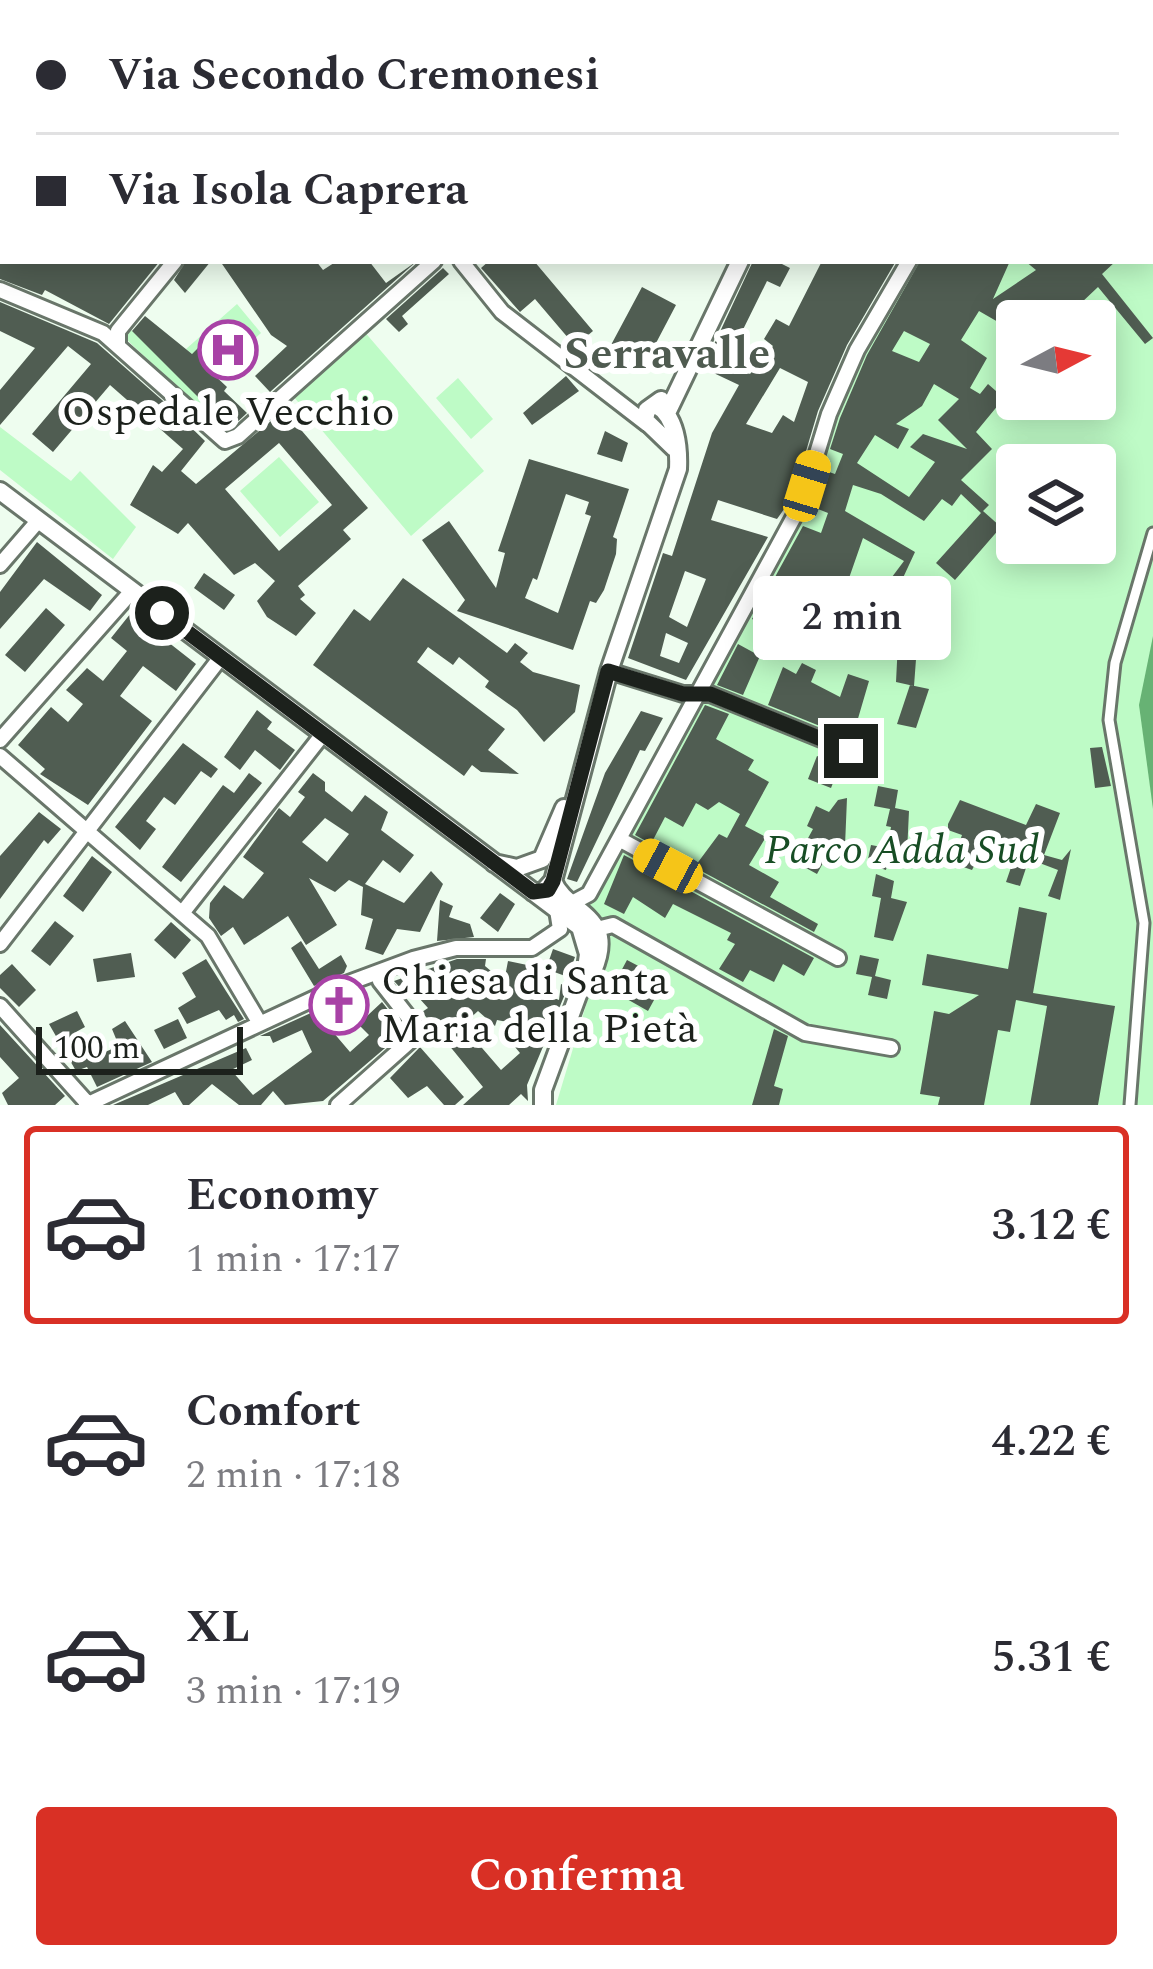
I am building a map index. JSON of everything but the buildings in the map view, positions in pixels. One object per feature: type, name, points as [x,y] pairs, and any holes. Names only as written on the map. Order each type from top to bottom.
[{"type":"street","points":[[118,343],[118,331],[173,264]]},
{"type":"street","points":[[0,290],[79,319],[118,343],[225,441],[238,436],[431,264]]},
{"type":"street","points":[[462,264],[502,312],[615,402],[656,416],[678,454],[608,671],[553,878],[548,890],[531,891]]},
{"type":"street","points":[[656,416],[738,264]]},
{"type":"street","points":[[574,902],[589,894],[802,502],[829,414],[857,350],[907,264]]},
{"type":"street","points":[[0,491],[583,931],[588,964],[541,1100]]},
{"type":"street","points":[[0,566],[38,521]]},
{"type":"street","points":[[1130,1105],[1144,923],[1109,720],[1115,663],[1153,533]]},
{"type":"street","points":[[0,740],[132,591]]},
{"type":"street","points":[[0,944],[221,657]]},
{"type":"street","points":[[608,671],[697,694],[851,751]]},
{"type":"street","points":[[183,912],[323,734]]},
{"type":"street","points":[[531,891],[523,876],[547,853],[587,752]]},
{"type":"street","points":[[0,756],[208,936],[259,1022]]},
{"type":"street","points":[[619,839],[838,958]]},
{"type":"street","points":[[489,862],[511,868],[533,863],[549,866],[553,878],[590,917],[598,959],[580,992]]},
{"type":"street","points":[[0,1006],[87,1104],[259,1022],[384,972],[450,949],[539,946],[562,926],[555,907]]},
{"type":"street","points":[[597,938],[603,926],[617,927],[814,1036],[891,1048]]},
{"type":"street","points":[[338,1105],[420,1030],[380,981],[384,972]]},
{"type":"green space","name":"Parco Adda Sud","points":[[911,264],[1153,264],[1153,1105],[556,1105],[596,972],[589,902],[804,507],[831,416],[859,352]]},
{"type":"green space","points":[[237,304],[261,333],[214,375],[217,365],[199,348],[192,354],[186,349]]},
{"type":"green space","points":[[129,328],[236,428],[223,431],[125,338]]},
{"type":"green space","points":[[363,330],[484,471],[411,536],[293,396]]},
{"type":"green space","points":[[458,378],[493,419],[471,439],[436,398]]},
{"type":"green space","points":[[0,427],[71,481],[80,471],[136,527],[113,559],[0,470]]},
{"type":"green space","points":[[279,457],[319,502],[280,537],[240,491]]},
{"type":"shaded area","points":[[1153,636],[1153,809],[1139,705]]},
{"type":"place","name":"Ospedale Vecchio","points":[[228,350]]},
{"type":"place","name":"Chiesa di Santa Maria della Pietà","points":[[339,1005]]},
{"type":"district","name":"Serravalle","points":[[667,354]]},
{"type":"route","points":[[162,613],[533,892],[548,890],[553,881],[578,801],[608,671],[683,694],[710,694],[851,751]]}]
